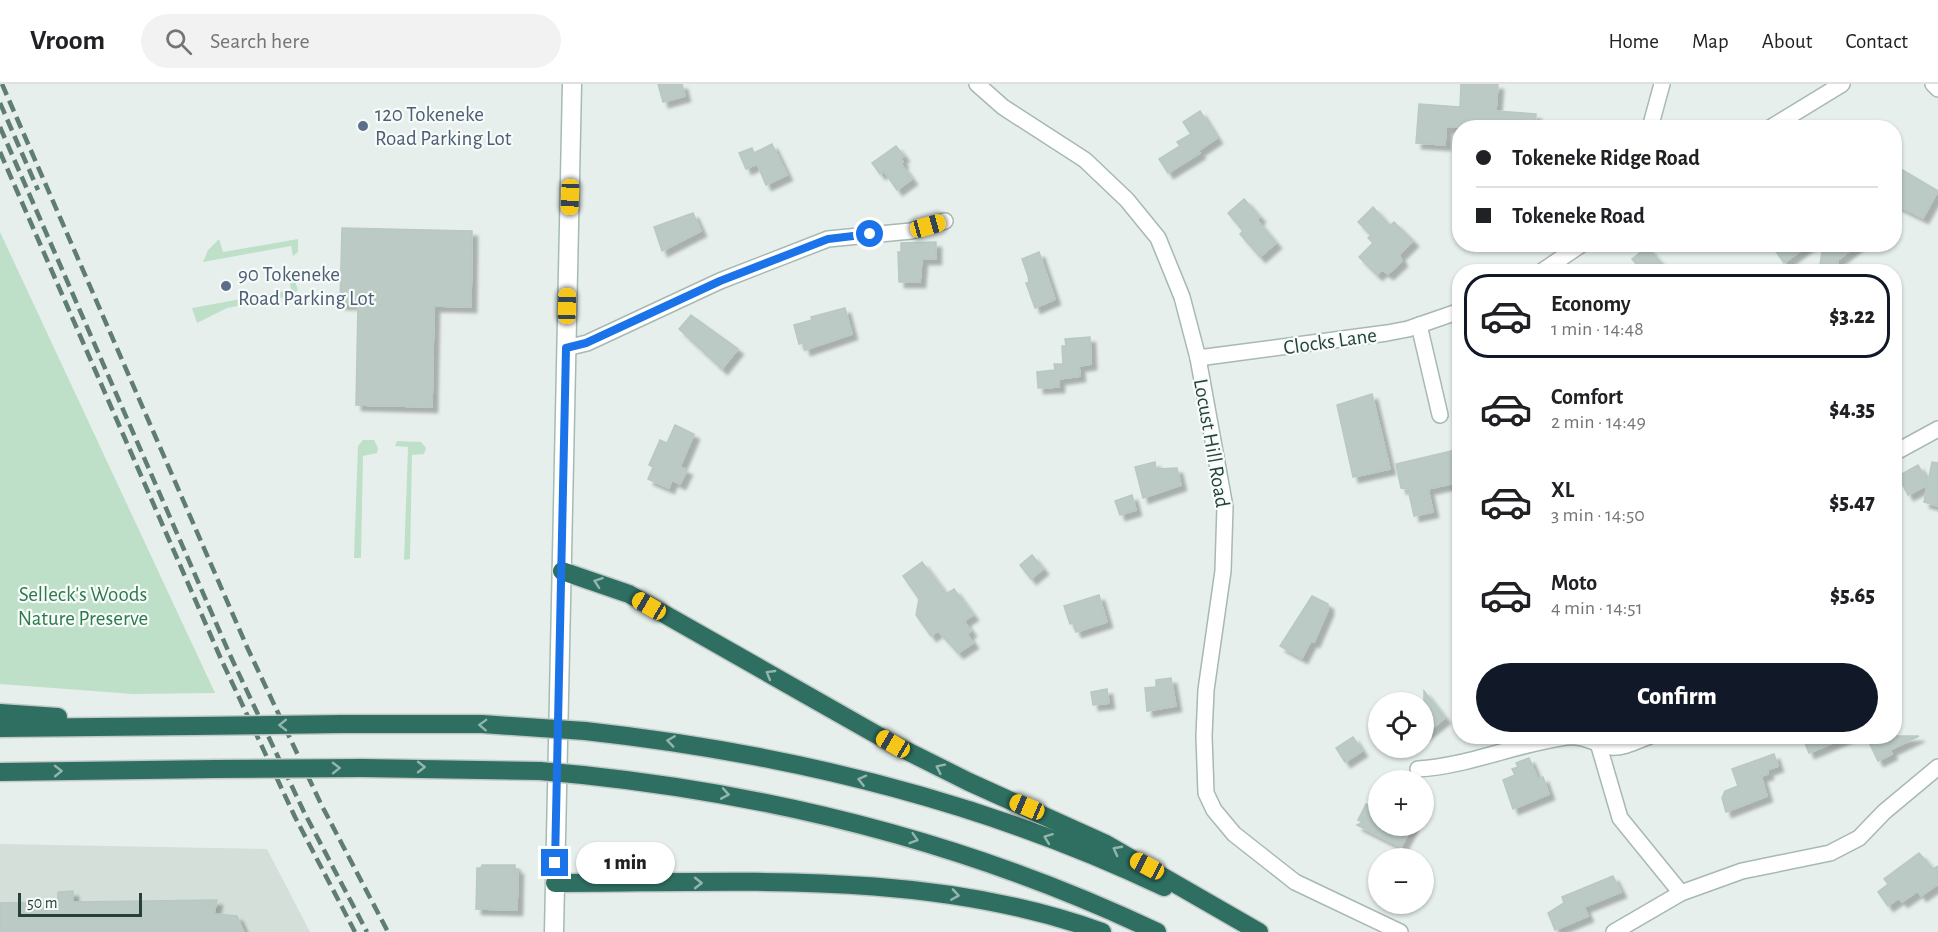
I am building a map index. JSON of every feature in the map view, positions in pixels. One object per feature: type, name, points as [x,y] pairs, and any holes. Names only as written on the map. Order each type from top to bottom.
[{"type":"highway","points":[[562,571],[629,594],[893,744],[969,782],[1106,844],[1256,932]]},
{"type":"highway","points":[[0,712],[174,726]]},
{"type":"highway","points":[[0,728],[482,724],[585,731],[752,755],[930,798],[1099,858],[1256,932]]},
{"type":"highway","points":[[0,772],[362,768],[540,771],[726,794],[853,822],[1022,875],[1157,932]]},
{"type":"highway","points":[[555,883],[740,883],[904,889],[1012,905],[1102,932]]},
{"type":"main road","points":[[554,932],[572,84]]},
{"type":"street","name":"Locust Hill Road","points":[[976,84],[1003,107],[1085,160],[1127,200],[1158,238],[1182,297],[1198,358],[1225,507],[1223,571],[1206,690],[1203,765],[1206,793],[1214,810],[1234,834],[1295,882],[1400,932]]},
{"type":"street","points":[[1652,120],[1662,84]]},
{"type":"street","points":[[1783,120],[1842,84]]},
{"type":"street","points":[[1933,84],[1938,89]]},
{"type":"street","points":[[566,348],[586,343],[720,281],[828,239],[910,231],[945,221]]},
{"type":"street","points":[[1553,264],[1570,252]]},
{"type":"street","name":"Clocks Lane","points":[[1198,358],[1387,333],[1452,314]]},
{"type":"street","points":[[1419,325],[1440,415]]},
{"type":"street","points":[[1902,449],[1938,429]]},
{"type":"street","points":[[1418,769],[1445,768],[1532,744]]},
{"type":"street","points":[[1597,744],[1620,818],[1681,893]]},
{"type":"street","points":[[1604,744],[1613,748],[1625,744]]},
{"type":"street","points":[[1614,932],[1681,893],[1742,871],[1830,853],[1859,838],[1884,812],[1938,767]]},
{"type":"shaded area","points":[[0,844],[267,849],[310,932],[0,932]]},
{"type":"green space","name":"Selleck's Woods Nature Preserve","points":[[0,232],[215,693],[133,694],[0,684]]},
{"type":"green space","points":[[219,239],[223,252],[298,239],[298,252],[293,256],[291,246],[203,262],[208,250]]},
{"type":"green space","points":[[295,281],[298,290],[290,296],[227,308],[197,323],[192,308],[291,290],[290,283]]},
{"type":"green space","points":[[363,440],[374,440],[378,448],[377,453],[363,456],[361,558],[354,558],[358,446]]},
{"type":"green space","points":[[397,441],[421,442],[426,448],[424,454],[412,455],[410,559],[404,560],[408,447],[395,446]]},
{"type":"building","points":[[658,84],[682,84],[685,96],[663,102]]},
{"type":"building","points":[[1461,84],[1498,84],[1496,111],[1536,114],[1536,120],[1452,120],[1452,127],[1446,127],[1445,145],[1416,143],[1419,104],[1460,107]]},
{"type":"building","points":[[1200,111],[1217,138],[1198,151],[1200,153],[1168,173],[1159,159],[1180,146],[1177,142],[1191,134],[1183,122]]},
{"type":"building","points":[[772,144],[787,175],[766,185],[757,164],[746,169],[739,153],[752,148],[754,153]]},
{"type":"building","points":[[896,146],[904,156],[900,158],[903,162],[901,164],[912,179],[897,190],[884,171],[880,174],[872,163]]},
{"type":"building","points":[[1902,170],[1938,191],[1923,218],[1902,208]]},
{"type":"building","points":[[1244,199],[1260,217],[1257,220],[1276,243],[1260,257],[1240,234],[1243,231],[1228,213]]},
{"type":"building","points":[[1373,207],[1390,226],[1394,222],[1413,241],[1399,255],[1402,261],[1388,274],[1382,270],[1377,275],[1359,257],[1373,243],[1368,238],[1371,235],[1358,222]]},
{"type":"building","points":[[693,213],[701,231],[662,251],[654,227]]},
{"type":"building","points":[[342,228],[472,231],[471,307],[434,306],[432,407],[356,405],[358,304],[340,304]]},
{"type":"building","points":[[936,242],[936,259],[922,259],[920,282],[899,282],[898,252],[901,252],[901,243]]},
{"type":"building","points":[[1039,252],[1055,299],[1035,308],[1026,283],[1029,282],[1028,276],[1022,259]]},
{"type":"building","points":[[1641,252],[1651,252],[1662,264],[1636,264],[1632,259]]},
{"type":"building","points":[[1776,252],[1799,252],[1784,263]]},
{"type":"building","points":[[1822,252],[1848,252],[1838,260],[1837,264],[1820,264]]},
{"type":"building","points":[[845,308],[852,334],[805,350],[803,343],[799,344],[794,325],[812,320],[811,317]]},
{"type":"building","points":[[691,315],[738,349],[722,369],[679,329]]},
{"type":"building","points":[[1090,337],[1091,364],[1079,366],[1080,376],[1059,379],[1059,387],[1038,388],[1037,372],[1055,370],[1054,364],[1063,364],[1062,346],[1066,346],[1065,339]]},
{"type":"building","points":[[1372,394],[1390,469],[1353,477],[1337,405]]},
{"type":"building","points":[[675,425],[694,434],[680,467],[687,470],[680,484],[672,480],[669,488],[648,479],[653,467],[649,465],[660,440],[667,443]]},
{"type":"building","points":[[1452,451],[1452,484],[1428,489],[1433,512],[1414,516],[1408,489],[1401,488],[1396,464]]},
{"type":"building","points":[[1155,462],[1156,469],[1177,468],[1181,485],[1143,498],[1135,467]]},
{"type":"building","points":[[1932,462],[1938,463],[1938,506],[1924,502],[1927,485],[1908,495],[1902,484],[1902,474],[1918,465],[1928,482]]},
{"type":"building","points":[[1132,495],[1136,510],[1120,515],[1115,501]]},
{"type":"building","points":[[1032,555],[1043,569],[1031,579],[1020,565]]},
{"type":"building","points":[[922,562],[946,594],[954,589],[973,615],[964,621],[971,631],[967,634],[973,643],[958,653],[938,631],[931,636],[916,615],[919,599],[903,576]]},
{"type":"building","points":[[1099,595],[1107,622],[1076,632],[1073,623],[1070,624],[1064,606]]},
{"type":"building","points":[[1312,596],[1328,604],[1328,610],[1314,642],[1311,641],[1302,658],[1280,646]]},
{"type":"building","points":[[1171,678],[1176,706],[1147,711],[1145,688],[1156,687],[1156,680]]},
{"type":"building","points":[[1107,689],[1109,703],[1093,705],[1091,692]]},
{"type":"building","points":[[1434,704],[1445,718],[1434,727]]},
{"type":"building","points":[[1902,736],[1919,736],[1890,750],[1892,754],[1878,761],[1870,744],[1902,744]]},
{"type":"building","points":[[1353,737],[1362,751],[1345,762],[1336,748]]},
{"type":"building","points":[[1805,744],[1830,744],[1809,753]]},
{"type":"building","points":[[1774,754],[1778,766],[1767,770],[1768,774],[1761,776],[1767,796],[1726,812],[1722,798],[1725,791],[1738,786],[1732,769]]},
{"type":"building","points":[[1529,758],[1538,779],[1543,777],[1549,794],[1513,809],[1503,780],[1515,775],[1512,769],[1518,767],[1516,763]]},
{"type":"building","points":[[1366,804],[1368,805],[1368,830],[1357,825],[1363,822],[1358,820]]},
{"type":"building","points":[[1379,836],[1407,836],[1401,847]]},
{"type":"building","points":[[1919,853],[1933,869],[1938,866],[1938,884],[1921,896],[1918,891],[1902,902],[1899,898],[1888,906],[1878,892],[1888,884],[1884,879]]},
{"type":"building","points":[[482,865],[515,865],[515,869],[518,869],[517,910],[476,909],[477,868],[481,868]]},
{"type":"building","points":[[1613,876],[1621,892],[1584,907],[1588,916],[1555,930],[1548,913],[1564,903],[1562,897]]},
{"type":"building","points":[[73,891],[73,902],[217,900],[214,914],[237,916],[244,932],[0,932],[0,903],[58,902],[58,892]]},
{"type":"railway","points":[[2,84],[247,647],[321,804],[388,932]]},
{"type":"railway","points":[[0,103],[38,190]]},
{"type":"railway","points":[[0,127],[230,655],[304,812],[367,932]]},
{"type":"railway","points":[[0,152],[221,659],[295,817],[355,932]]},
{"type":"place","name":"120 Tokeneke Road Parking Lot","points":[[363,126]]},
{"type":"place","name":"90 Tokeneke Road Parking Lot","points":[[226,286]]},
{"type":"route","points":[[555,863],[566,348],[586,343],[720,281],[767,265],[828,239],[870,234]]}]
